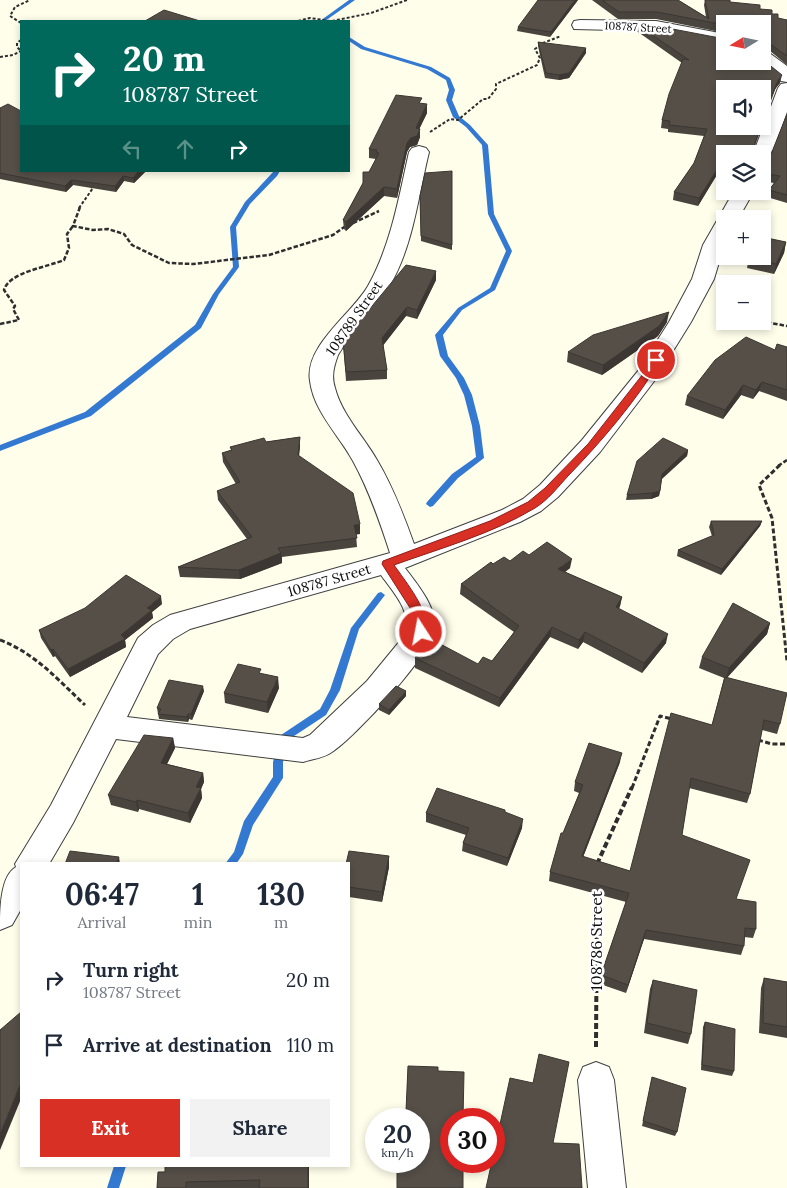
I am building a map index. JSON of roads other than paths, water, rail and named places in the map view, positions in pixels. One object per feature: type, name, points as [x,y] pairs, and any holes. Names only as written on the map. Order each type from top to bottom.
[{"type":"street","name":"108787 Street","points":[[580,25],[656,26],[716,36]]},
{"type":"street","points":[[771,63],[787,77]]},
{"type":"street","points":[[765,145],[787,88]]},
{"type":"street","name":"108789 Street","points":[[107,726],[303,750],[318,745],[346,722],[392,671],[421,632],[418,610],[396,561],[378,485],[357,446],[333,409],[324,392],[321,378],[322,365],[333,345],[367,303],[389,264],[419,152]]},
{"type":"street","name":"108787 Street","points":[[32,862],[62,814],[138,661],[148,646],[163,632],[180,622],[396,561],[511,516],[532,504],[548,491],[592,446],[647,375],[704,280],[716,239]]},
{"type":"street","points":[[0,916],[20,882]]},
{"type":"street","points":[[596,1080],[607,1188]]},
{"type":"waterway","points":[[323,20],[352,0]]},
{"type":"waterway","points":[[350,40],[363,48],[429,68],[448,79],[452,90],[449,100],[456,117],[468,126],[485,145],[491,214],[509,251],[493,289],[460,309],[439,335],[444,356],[460,378],[468,395],[476,426],[480,458],[455,476],[430,504]]},
{"type":"waterway","points":[[0,448],[88,414],[198,326],[216,294],[236,267],[233,227],[247,203],[276,172]]},
{"type":"waterway","points":[[232,862],[238,854],[248,824],[278,778],[278,762],[284,738],[323,712],[335,690],[355,628],[381,595]]},
{"type":"waterway","points":[[113,1188],[120,1167]]}]
